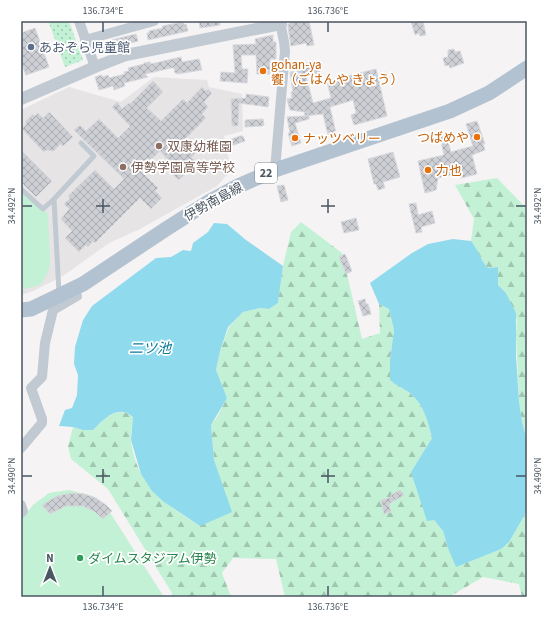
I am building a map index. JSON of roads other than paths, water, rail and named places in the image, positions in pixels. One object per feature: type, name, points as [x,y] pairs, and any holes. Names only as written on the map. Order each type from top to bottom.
[{"type":"main road","name":"伊勢南島線","points":[[21,310],[31,309],[83,284],[210,201],[275,170],[450,111],[490,93],[527,68]]},
{"type":"street","points":[[79,21],[95,67]]},
{"type":"street","points":[[85,40],[122,25],[154,21]]},
{"type":"street","points":[[21,98],[126,55],[280,23],[285,51],[275,170]]},
{"type":"street","points":[[21,448],[42,424],[42,419],[31,388],[42,377],[45,342],[54,310],[77,296],[74,288]]},
{"type":"street","points":[[21,505],[23,511],[21,514]]},
{"type":"lane","points":[[21,189],[43,208],[54,199],[94,156],[81,143]]},
{"type":"lane","points":[[54,199],[59,296]]},
{"type":"water","name":"二ツ池","points":[[214,223],[227,224],[246,240],[283,266],[278,303],[269,309],[260,308],[243,312],[228,327],[220,351],[216,370],[227,398],[211,425],[214,460],[232,512],[200,526],[164,502],[152,491],[141,474],[131,440],[133,417],[127,413],[116,412],[111,414],[93,430],[59,426],[65,410],[72,408],[77,395],[78,375],[74,364],[75,347],[83,320],[92,306],[156,258],[171,257],[183,250],[191,251],[193,243],[208,232]]},
{"type":"water","points":[[453,239],[471,241],[488,268],[498,267],[498,285],[506,293],[516,313],[516,356],[519,401],[522,422],[527,440],[527,511],[509,542],[501,549],[456,567],[443,531],[434,520],[427,521],[411,472],[432,438],[427,420],[419,403],[406,390],[390,380],[390,360],[394,330],[389,309],[379,304],[370,283],[412,253],[428,244]]},
{"type":"place","name":"あおぞら児童館","points":[[31,47]]},
{"type":"place","name":"gohan-ya 饗（ごはんや きょう）","points":[[263,71]]},
{"type":"place","name":"つばめや","points":[[477,137]]},
{"type":"place","name":"ナッツベリー","points":[[295,138]]},
{"type":"place","name":"双康幼稚園","points":[[159,146]]},
{"type":"place","name":"伊勢学園高等学校","points":[[123,167]]},
{"type":"place","name":"力也","points":[[428,170]]},
{"type":"place","name":"ダイムスタジアム伊勢","points":[[80,558]]}]
